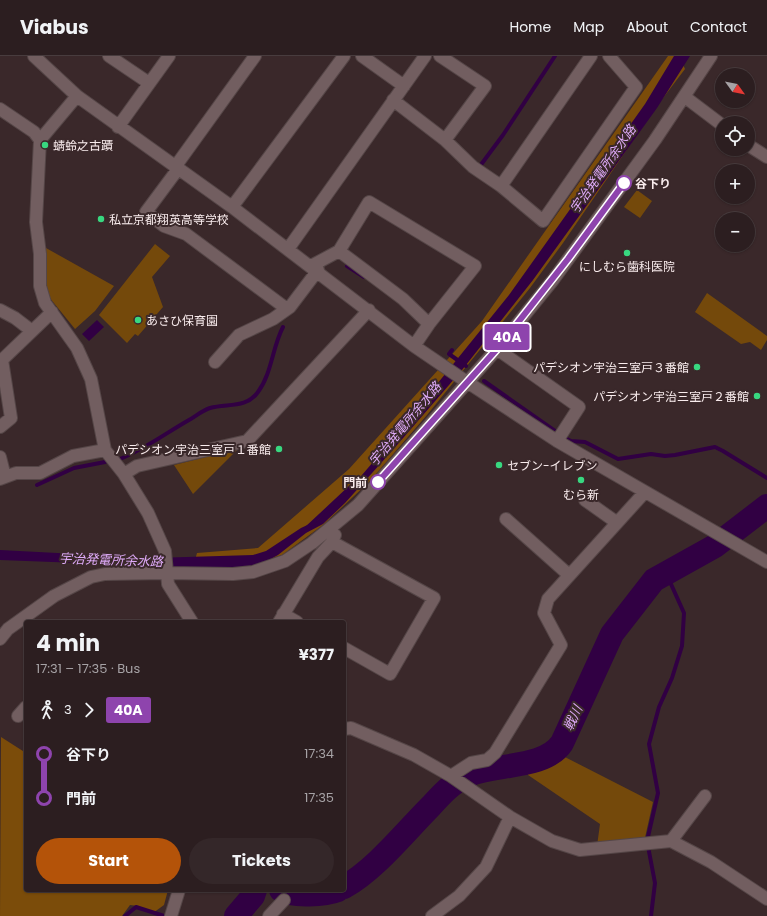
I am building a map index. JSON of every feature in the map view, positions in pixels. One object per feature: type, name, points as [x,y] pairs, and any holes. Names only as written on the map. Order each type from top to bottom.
[{"type":"street","points":[[34,56],[77,96],[232,207],[370,310],[414,346],[464,380],[559,437],[645,492],[767,562]]},
{"type":"street","points":[[109,56],[149,83]]},
{"type":"street","points":[[118,126],[169,56]]},
{"type":"street","points":[[255,56],[146,212],[164,226],[186,234],[287,309]]},
{"type":"street","points":[[232,207],[344,56]]},
{"type":"street","points":[[362,56],[404,86]]},
{"type":"street","points":[[288,249],[425,56]]},
{"type":"street","points":[[440,56],[485,86],[445,140]]},
{"type":"street","points":[[501,186],[591,56]]},
{"type":"street","points":[[393,100],[445,140],[473,167],[501,186],[543,221],[636,87],[608,56]]},
{"type":"street","points":[[26,620],[54,596],[91,577],[105,574],[233,574],[253,572],[285,560],[312,543],[343,519],[361,501],[464,380],[497,349],[584,239],[685,97],[712,56]]},
{"type":"street","points":[[77,96],[40,140],[36,222],[40,254],[40,286],[45,303],[77,348],[91,379],[105,450],[124,474],[148,513],[165,551],[168,584],[191,620]]},
{"type":"street","points":[[685,97],[715,120]]},
{"type":"street","points":[[0,109],[34,132],[40,140]]},
{"type":"street","points":[[755,149],[767,157]]},
{"type":"street","points":[[215,362],[239,335],[273,318],[287,309],[314,268],[339,251],[369,202],[475,266],[429,324],[414,346]]},
{"type":"street","points":[[339,251],[402,300],[429,324]]},
{"type":"street","points":[[0,310],[15,318],[32,331]]},
{"type":"street","points":[[124,474],[137,466],[247,441],[370,310]]},
{"type":"street","points":[[0,427],[11,418],[2,368],[2,360],[52,312]]},
{"type":"street","points":[[497,349],[579,407],[559,437]]},
{"type":"street","points":[[0,457],[3,478],[16,472],[40,473],[73,456],[105,450]]},
{"type":"street","points":[[456,780],[471,763],[487,760],[496,753],[561,646],[544,613],[548,599],[616,522],[645,492]]},
{"type":"street","points":[[585,500],[616,522]]},
{"type":"street","points":[[281,618],[318,557],[332,542],[343,519]]},
{"type":"street","points":[[506,519],[569,575]]},
{"type":"street","points":[[332,542],[434,598],[390,674],[346,649]]},
{"type":"street","points":[[0,639],[8,629],[23,623]]},
{"type":"street","points":[[346,729],[351,728],[414,755],[456,780],[510,817],[552,841],[580,850],[671,841],[711,862],[767,899]]},
{"type":"street","points":[[671,841],[705,796]]},
{"type":"street","points":[[432,916],[459,896],[486,867],[510,817]]},
{"type":"street","points":[[171,916],[178,892]]},
{"type":"street","points":[[269,916],[284,900]]},
{"type":"shaded area","points":[[668,56],[679,56],[685,69],[654,110],[563,243],[530,288],[427,415],[369,482],[323,525],[282,555],[252,564],[193,567],[197,553],[258,548],[349,469],[482,321]]},
{"type":"shaded area","points":[[637,190],[652,201],[640,218],[624,207]]},
{"type":"shaded area","points":[[155,244],[170,256],[152,277],[163,307],[138,336],[135,334],[127,343],[99,315]]},
{"type":"shaded area","points":[[46,248],[114,286],[95,311],[75,329],[49,297],[46,285]]},
{"type":"shaded area","points":[[707,293],[767,336],[767,340],[761,350],[750,342],[741,344],[695,312]]},
{"type":"shaded area","points":[[238,449],[193,494],[174,465]]},
{"type":"shaded area","points":[[1,737],[24,752],[24,892],[167,892],[164,905],[153,913],[138,906],[130,905],[122,916],[0,916]]},
{"type":"shaded area","points":[[559,754],[653,802],[644,842],[597,846],[600,824],[528,775],[528,765]]},
{"type":"water","points":[[674,56],[690,56],[657,108],[533,280],[462,370],[345,503],[323,524],[306,533],[278,555],[261,564],[235,569],[0,560],[0,550],[153,558],[253,555],[266,551],[301,528],[318,520],[356,482],[391,441],[509,295],[645,104]]},
{"type":"water","points":[[97,320],[104,327],[89,341],[82,334]]},
{"type":"waterway","points":[[480,166],[503,135],[555,56]]},
{"type":"waterway","points":[[347,266],[364,277]]},
{"type":"waterway","points":[[120,459],[147,446],[207,409],[242,403],[253,397],[263,385],[276,343],[283,327]]},
{"type":"waterway","points":[[452,350],[449,354],[466,366]]},
{"type":"waterway","points":[[484,381],[565,438],[571,441],[585,442],[618,459],[651,454],[665,456],[675,455],[715,447],[767,478]]},
{"type":"waterway","points":[[37,485],[74,468],[105,462]]},
{"type":"waterway","name":"宇治発電所余水路","points":[[308,527],[354,484]]},
{"type":"waterway","name":"戦川","points":[[346,886],[356,880],[379,860],[451,786],[461,779],[477,772],[531,762],[554,752],[562,743],[612,634],[654,580],[715,546],[767,506]]},
{"type":"waterway","points":[[651,916],[655,883],[647,841],[658,793],[649,744],[659,707],[672,678],[682,646],[684,613],[666,573]]},
{"type":"waterway","name":"戦川","points":[[236,916],[253,896],[254,892]]},
{"type":"waterway","name":"戦川","points":[[286,892],[293,894],[332,892]]},
{"type":"waterway","points":[[125,916],[136,907],[164,916]]},
{"type":"bus line","name":"40A","points":[[378,482],[497,349],[553,280],[624,183]]},
{"type":"place","name":"蜻蛉之古蹟","points":[[45,145]]},
{"type":"place","name":"谷下り","points":[[624,183]]},
{"type":"place","name":"私立京都翔英高等学校","points":[[101,219]]},
{"type":"place","name":"にしむら歯科医院","points":[[627,253]]},
{"type":"place","name":"あさひ保育園","points":[[138,320]]},
{"type":"place","name":"パデシオン宇治三室戸３番館","points":[[697,367]]},
{"type":"place","name":"パデシオン宇治三室戸２番館","points":[[757,396]]},
{"type":"place","name":"パデシオン宇治三室戸１番館","points":[[279,449]]},
{"type":"place","name":"セブン-イレブン","points":[[499,465]]},
{"type":"place","name":"むら新","points":[[581,480]]},
{"type":"place","name":"門前","points":[[378,482]]}]
